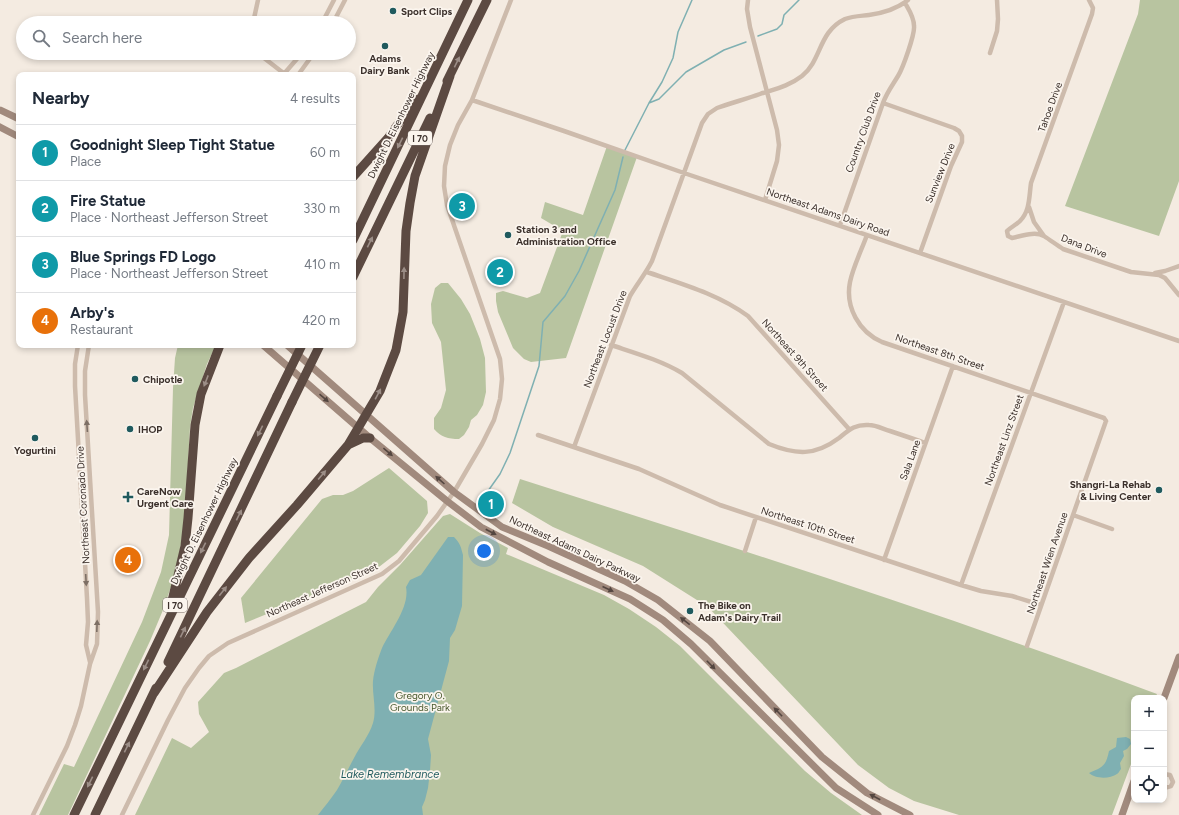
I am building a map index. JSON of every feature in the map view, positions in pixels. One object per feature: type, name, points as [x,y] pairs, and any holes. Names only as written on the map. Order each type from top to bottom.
[{"type":"highway","name":"Dwight D. Eisenhower Highway","points":[[356,234],[468,0]]},
{"type":"highway","name":"I 70","points":[[356,271],[487,0]]},
{"type":"highway","points":[[154,693],[207,612],[249,558],[348,445],[380,391],[396,350],[403,312],[406,231],[416,176],[450,76]]},
{"type":"highway","points":[[356,174],[388,138],[429,82]]},
{"type":"highway","points":[[166,624],[185,546],[195,425],[201,394],[219,348]]},
{"type":"highway","name":"Dwight D. Eisenhower Highway","points":[[74,815],[301,348]]},
{"type":"highway","name":"I 70","points":[[95,815],[319,348]]},
{"type":"highway","points":[[348,445],[363,438],[370,438]]},
{"type":"main road","points":[[0,110],[16,118]]},
{"type":"main road","points":[[0,127],[16,135]]},
{"type":"main road","name":"Northeast Adams Dairy Parkway","points":[[266,348],[370,438],[481,527],[548,562],[630,599],[663,620],[691,644],[836,788],[878,815]]},
{"type":"main road","name":"Northeast Adams Dairy Parkway","points":[[290,348],[454,492],[502,527],[625,581],[658,600],[710,641],[822,757],[867,792],[910,815]]},
{"type":"main road","points":[[1165,695],[1179,657]]},
{"type":"main road","points":[[1122,815],[1131,790]]},
{"type":"street","points":[[255,16],[258,0]]},
{"type":"street","points":[[326,16],[334,0]]},
{"type":"street","points":[[337,16],[345,0]]},
{"type":"street","name":"Northeast Jefferson Street","points":[[122,815],[185,688],[209,656],[228,643],[382,574],[399,561],[437,516],[454,492],[494,420],[500,399],[502,379],[500,359],[447,205],[444,186],[445,166],[450,145],[458,125],[472,100],[511,0]]},
{"type":"street","points":[[748,0],[747,9],[750,29],[777,130],[777,161],[765,200]]},
{"type":"street","points":[[990,53],[997,31],[997,0]]},
{"type":"street","name":"Tahoe Drive","points":[[1044,236],[1034,222],[1029,207],[1031,184],[1092,14],[1093,8],[1089,0]]},
{"type":"street","name":"Northeast Locust Drive","points":[[574,447],[630,296],[634,288],[647,272],[652,261],[702,123],[708,114],[717,108],[787,86],[803,75],[816,58],[826,34],[845,19],[894,9],[907,1]]},
{"type":"street","name":"Country Club Drive","points":[[840,225],[882,103],[887,92],[900,74],[913,37],[914,25],[907,1]]},
{"type":"street","points":[[267,60],[282,72]]},
{"type":"street","points":[[287,72],[296,60]]},
{"type":"street","points":[[300,72],[309,60]]},
{"type":"street","name":"Northeast Adams Dairy Road","points":[[472,100],[1179,341]]},
{"type":"street","name":"Sunview Drive","points":[[882,103],[954,128],[959,131],[962,136],[962,142],[951,166],[920,253]]},
{"type":"street","points":[[1029,207],[1020,221],[1007,231],[1008,236],[1012,238],[1036,234],[1044,236]]},
{"type":"street","name":"Northeast 8th Street","points":[[867,235],[850,280],[849,292],[850,303],[855,318],[864,330],[875,339],[1104,418],[1108,422]]},
{"type":"street","name":"Dana Drive","points":[[1044,236],[1053,244],[1072,252],[1130,272],[1159,275],[1165,278],[1179,295]]},
{"type":"street","name":"Dana Drive","points":[[1149,273],[1165,271],[1179,266]]},
{"type":"street","name":"Northeast 9th Street","points":[[647,272],[712,295],[737,308],[748,316],[849,429]]},
{"type":"street","name":"Northeast Linz Street","points":[[961,585],[1064,302]]},
{"type":"street","points":[[612,345],[660,362],[682,373],[769,444],[781,449],[793,452],[812,452],[831,443],[849,429],[869,425],[925,443]]},
{"type":"street","name":"Northeast Coronado Drive","points":[[78,348],[75,364],[75,386],[87,610],[86,645],[90,664]]},
{"type":"street","name":"Northeast Coronado Drive","points":[[33,815],[67,746],[75,725],[81,706],[90,664],[97,644],[98,612],[85,395],[85,371],[89,348]]},
{"type":"street","name":"Sala Lane","points":[[884,560],[953,366]]},
{"type":"street","name":"Northeast Wien Avenue","points":[[1027,646],[1073,515],[1108,422]]},
{"type":"street","name":"Northeast 10th Street","points":[[538,434],[645,472],[714,502],[756,517],[961,585],[981,591],[1012,596],[1042,605]]},
{"type":"street","points":[[1073,515],[1112,529]]},
{"type":"street","points":[[745,551],[756,517]]},
{"type":"street","points":[[1167,774],[1170,775],[1173,780]]},
{"type":"street","points":[[1173,780],[1179,778]]},
{"type":"street","points":[[1167,788],[1171,786],[1173,780]]},
{"type":"green space","points":[[1140,0],[1179,0],[1179,181],[1159,236],[1065,206],[1138,14]]},
{"type":"green space","points":[[607,146],[637,157],[566,358],[531,362],[524,359],[513,348],[498,312],[496,293],[503,291],[527,298],[540,293],[563,231],[541,218],[545,202],[583,215]]},
{"type":"green space","points":[[441,283],[448,283],[461,299],[470,314],[480,339],[485,358],[486,392],[483,405],[477,415],[471,420],[464,435],[459,439],[445,437],[434,429],[434,418],[441,408],[446,390],[441,342],[432,323],[431,304],[435,288]]},
{"type":"green space","points":[[177,348],[215,348],[207,364],[193,408],[190,427],[185,518],[175,575],[150,641],[68,815],[39,815],[64,764],[74,767],[142,622],[161,572],[169,535],[175,358]]},
{"type":"green space","points":[[389,468],[427,501],[428,513],[420,526],[397,553],[375,570],[245,623],[241,598],[322,499],[333,495],[343,495],[353,491]]},
{"type":"green space","points":[[520,479],[919,609],[1157,694],[1131,695],[1131,764],[1112,815],[959,815],[914,801],[889,788],[858,765],[708,607],[643,566],[553,527],[512,503]]},
{"type":"green space","name":"Gregory O. Grounds Park","points":[[450,514],[480,533],[508,548],[506,554],[604,595],[656,627],[680,646],[805,771],[831,793],[862,815],[135,815],[172,738],[191,748],[209,732],[199,714],[198,702],[224,673],[366,602],[443,516]]},
{"type":"water","name":"Lake Remembrance","points":[[448,537],[454,537],[456,539],[460,545],[463,555],[462,606],[455,630],[450,638],[449,661],[428,739],[431,755],[430,771],[428,788],[422,807],[423,815],[318,815],[337,790],[367,737],[373,723],[375,712],[373,686],[375,669],[382,648],[402,611],[405,603],[406,587],[410,580],[421,575]]},
{"type":"water","points":[[1126,737],[1130,739],[1131,744],[1123,751],[1124,756],[1120,763],[1121,769],[1118,773],[1111,777],[1103,778],[1089,773],[1098,769],[1105,763],[1109,751],[1116,747],[1117,738]]},
{"type":"waterway","points":[[625,150],[649,103],[662,82],[673,58],[678,32],[692,0]]},
{"type":"waterway","points":[[758,36],[777,29],[782,24],[784,15],[799,0]]},
{"type":"waterway","points":[[649,103],[659,99],[686,72],[724,50],[746,42]]},
{"type":"waterway","points":[[488,491],[500,474],[510,453],[539,366],[543,322],[565,296],[579,271],[615,190],[623,157]]},
{"type":"place","name":"Sport Clips","points":[[393,11]]},
{"type":"place","name":"Adams Dairy Bank","points":[[385,46]]},
{"type":"place","name":"Blue Springs FD Logo","points":[[462,206]]},
{"type":"place","name":"Station 3 and Administration Office","points":[[508,235]]},
{"type":"place","name":"Fire Statue","points":[[500,272]]},
{"type":"place","name":"Chipotle","points":[[135,379]]},
{"type":"place","name":"IHOP","points":[[130,429]]},
{"type":"place","name":"Yogurtini","points":[[35,438]]},
{"type":"place","name":"Shangri-La Rehab & Living Center","points":[[1159,490]]},
{"type":"place","name":"CareNow Urgent Care","points":[[128,497]]},
{"type":"place","name":"Goodnight Sleep Tight Statue","points":[[491,504]]},
{"type":"place","name":"Arby's","points":[[128,560]]},
{"type":"place","name":"The Bike on Adam's Dairy Trail","points":[[690,611]]}]
